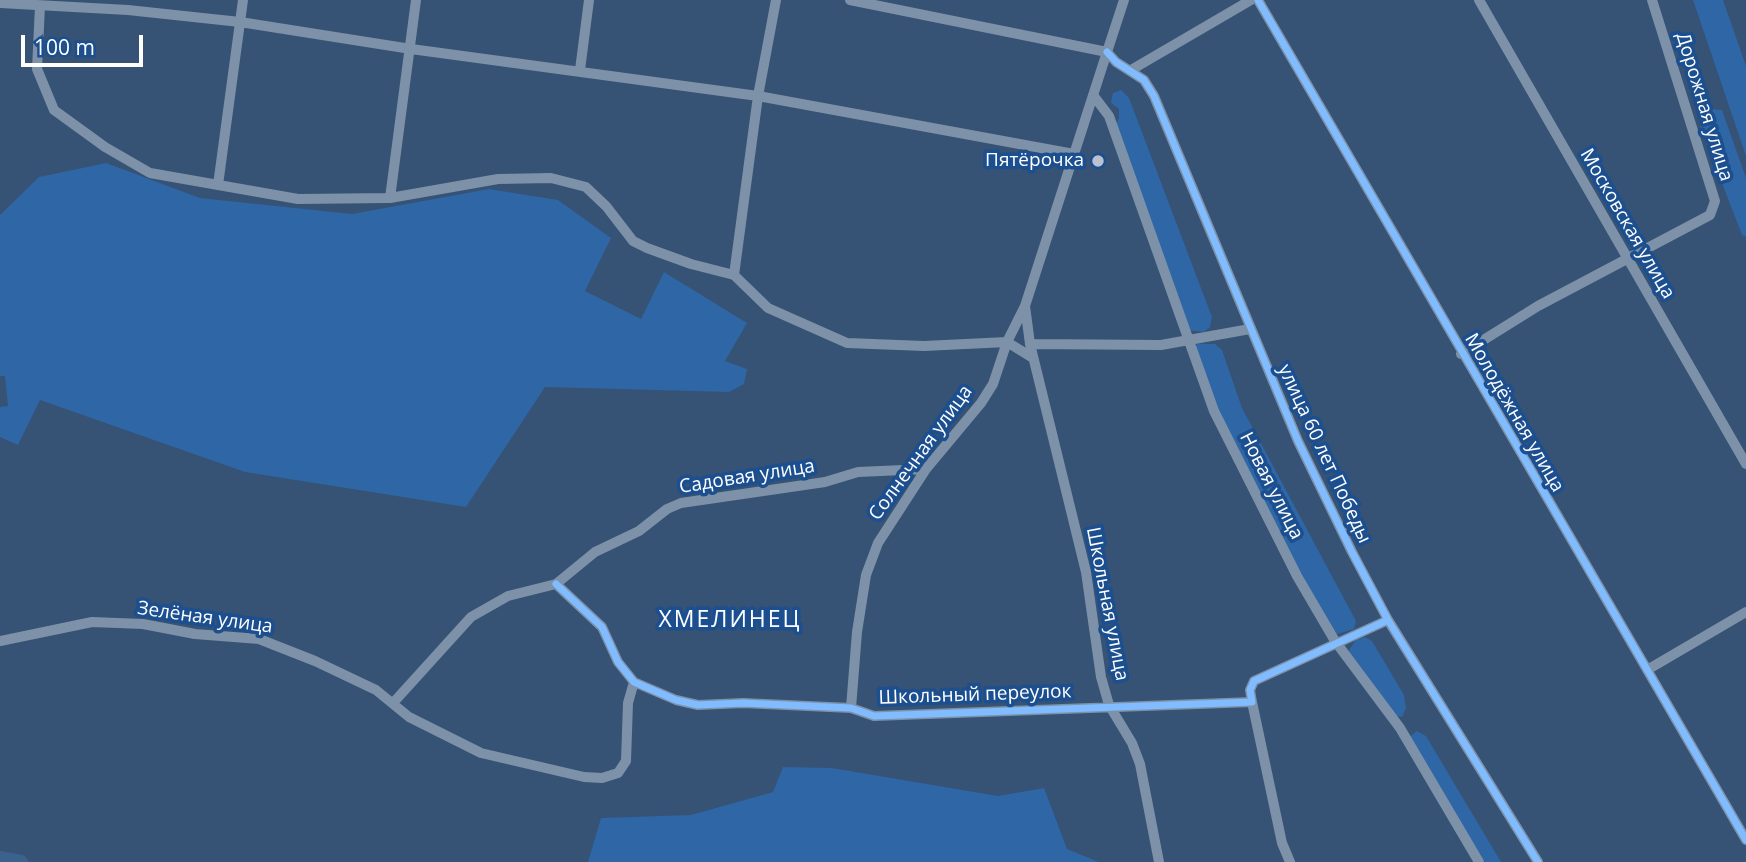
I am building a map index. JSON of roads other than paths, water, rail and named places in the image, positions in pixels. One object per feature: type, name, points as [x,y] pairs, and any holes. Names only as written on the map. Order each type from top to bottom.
[{"type":"street","points":[[218,185],[243,0]]},
{"type":"street","points":[[390,198],[416,0]]},
{"type":"street","points":[[580,70],[589,0]]},
{"type":"street","points":[[734,275],[758,96],[776,0]]},
{"type":"street","points":[[850,0],[1107,52]]},
{"type":"street","name":"Солнечная улица","points":[[851,708],[857,632],[866,575],[891,519],[926,469],[981,403],[993,384],[1007,342],[1025,306],[1124,0]]},
{"type":"street","points":[[1131,70],[1251,0]]},
{"type":"street","name":"Молодёжная улица","points":[[1258,0],[1461,354],[1746,840]]},
{"type":"street","name":"Московская улица","points":[[1479,0],[1746,464]]},
{"type":"street","name":"Дорожная улица","points":[[1461,354],[1538,306],[1626,258],[1688,230],[1710,215],[1715,201],[1652,0]]},
{"type":"street","points":[[0,4],[34,4],[240,22],[411,49],[758,96],[1074,154]]},
{"type":"street","points":[[34,4],[37,69],[54,110],[105,147],[150,173],[298,199],[390,198],[498,179],[551,178],[586,187],[634,240],[647,248],[691,264],[734,275],[768,308],[847,342],[924,346],[1007,342],[1033,358]]},
{"type":"street","name":"улица 60 лет Победы","points":[[1107,52],[1116,62],[1144,80],[1154,96],[1298,441],[1388,620],[1538,862]]},
{"type":"street","name":"Новая улица","points":[[1093,95],[1109,116],[1214,411],[1297,576],[1335,642],[1400,728],[1479,862]]},
{"type":"street","name":"Школьная улица","points":[[1025,306],[1033,358],[1086,572],[1101,677],[1109,705],[1132,743],[1140,764],[1159,862]]},
{"type":"street","points":[[1030,344],[1161,345],[1250,329]]},
{"type":"street","name":"Садовая улица","points":[[556,584],[595,552],[622,541],[667,509],[681,503],[803,486],[858,472],[926,469]]},
{"type":"street","points":[[393,703],[471,617],[508,596],[556,584],[602,627],[618,662],[634,682]]},
{"type":"street","points":[[1647,670],[1746,612]]},
{"type":"street","points":[[1290,862],[1282,843],[1250,690],[1254,681],[1388,620]]},
{"type":"street","name":"Зелёная улица","points":[[0,641],[92,622],[143,624],[195,634],[259,639],[316,661],[376,690],[409,717],[481,753],[584,777],[602,778],[618,773],[626,761],[628,703],[634,682]]},
{"type":"street","name":"Школьный переулок","points":[[634,682],[676,700],[698,705],[743,703],[851,708],[874,716],[1109,705],[1252,702]]},
{"type":"waterway","points":[[0,858],[21,862]]},
{"type":"place","name":"Пятёрочка","points":[[1098,161]]},
{"type":"district","name":"ХМЕЛИНЕЦ","points":[[730,620]]}]
